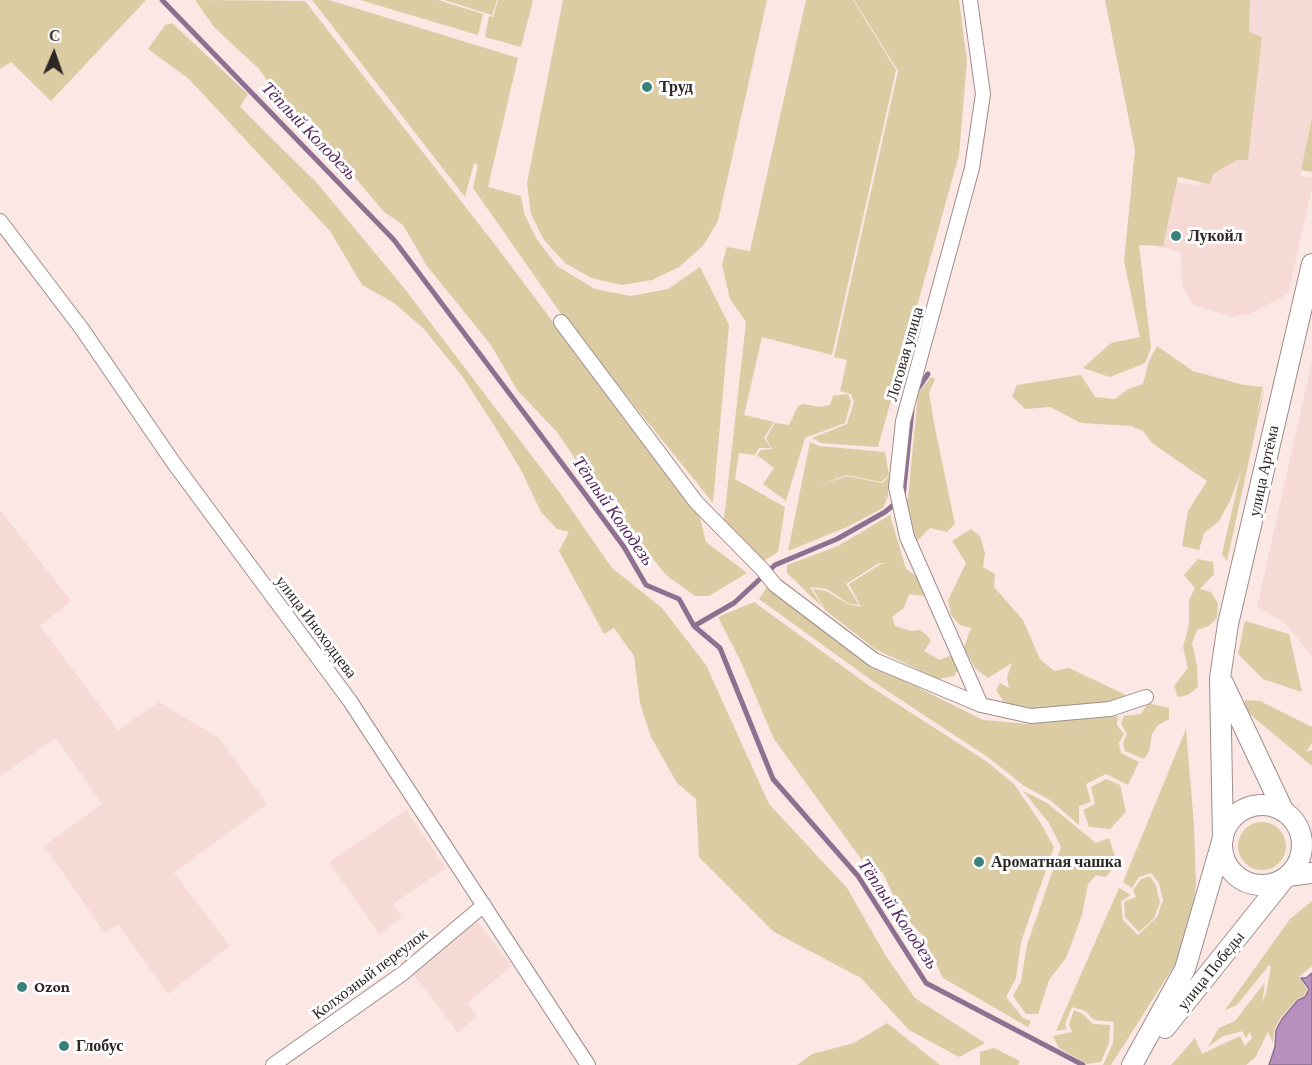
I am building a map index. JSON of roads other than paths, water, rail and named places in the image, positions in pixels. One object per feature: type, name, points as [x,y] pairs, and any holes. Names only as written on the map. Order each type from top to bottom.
[{"type":"main road","name":"улица Артёма","points":[[1223,838],[1220,678],[1228,624],[1312,264]]},
{"type":"main road","points":[[1220,678],[1301,837],[1301,855],[1296,867],[1287,876]]},
{"type":"main road","points":[[1134,1065],[1185,969],[1227,825],[1236,814],[1248,807],[1267,806],[1312,827]]},
{"type":"main road","points":[[1223,838],[1223,852],[1227,865],[1236,875],[1248,882],[1262,885],[1287,876],[1312,873]]},
{"type":"main road","name":"улица Победы","points":[[1134,1065],[1287,876]]},
{"type":"street","name":"Логовая улица","points":[[970,0],[983,94],[972,168],[903,422],[896,487],[900,513],[908,537],[981,705]]},
{"type":"street","name":"улица Иноходцева","points":[[0,221],[82,329],[172,462],[350,701],[588,1065]]},
{"type":"street","points":[[561,322],[696,501],[775,585],[874,660],[981,705],[1031,716],[1110,709],[1146,697]]},
{"type":"street","name":"Колхозный переулок","points":[[273,1065],[402,974],[484,905]]},
{"type":"waterway","name":"Тёплый Колодезь","points":[[162,0],[394,240],[624,547],[646,585],[679,599],[694,626],[720,648],[773,779],[858,876],[926,983],[1083,1065]]},
{"type":"waterway","points":[[917,390],[928,374]]},
{"type":"waterway","points":[[694,626],[734,603],[775,565],[837,539],[885,512],[903,497],[912,410]]},
{"type":"place","name":"Труд","points":[[647,87]]},
{"type":"place","name":"Лукойл","points":[[1176,236]]},
{"type":"place","name":"Ароматная чашка","points":[[979,862]]},
{"type":"place","name":"Ozon","points":[[22,987]]},
{"type":"place","name":"Глобус","points":[[64,1046]]}]
